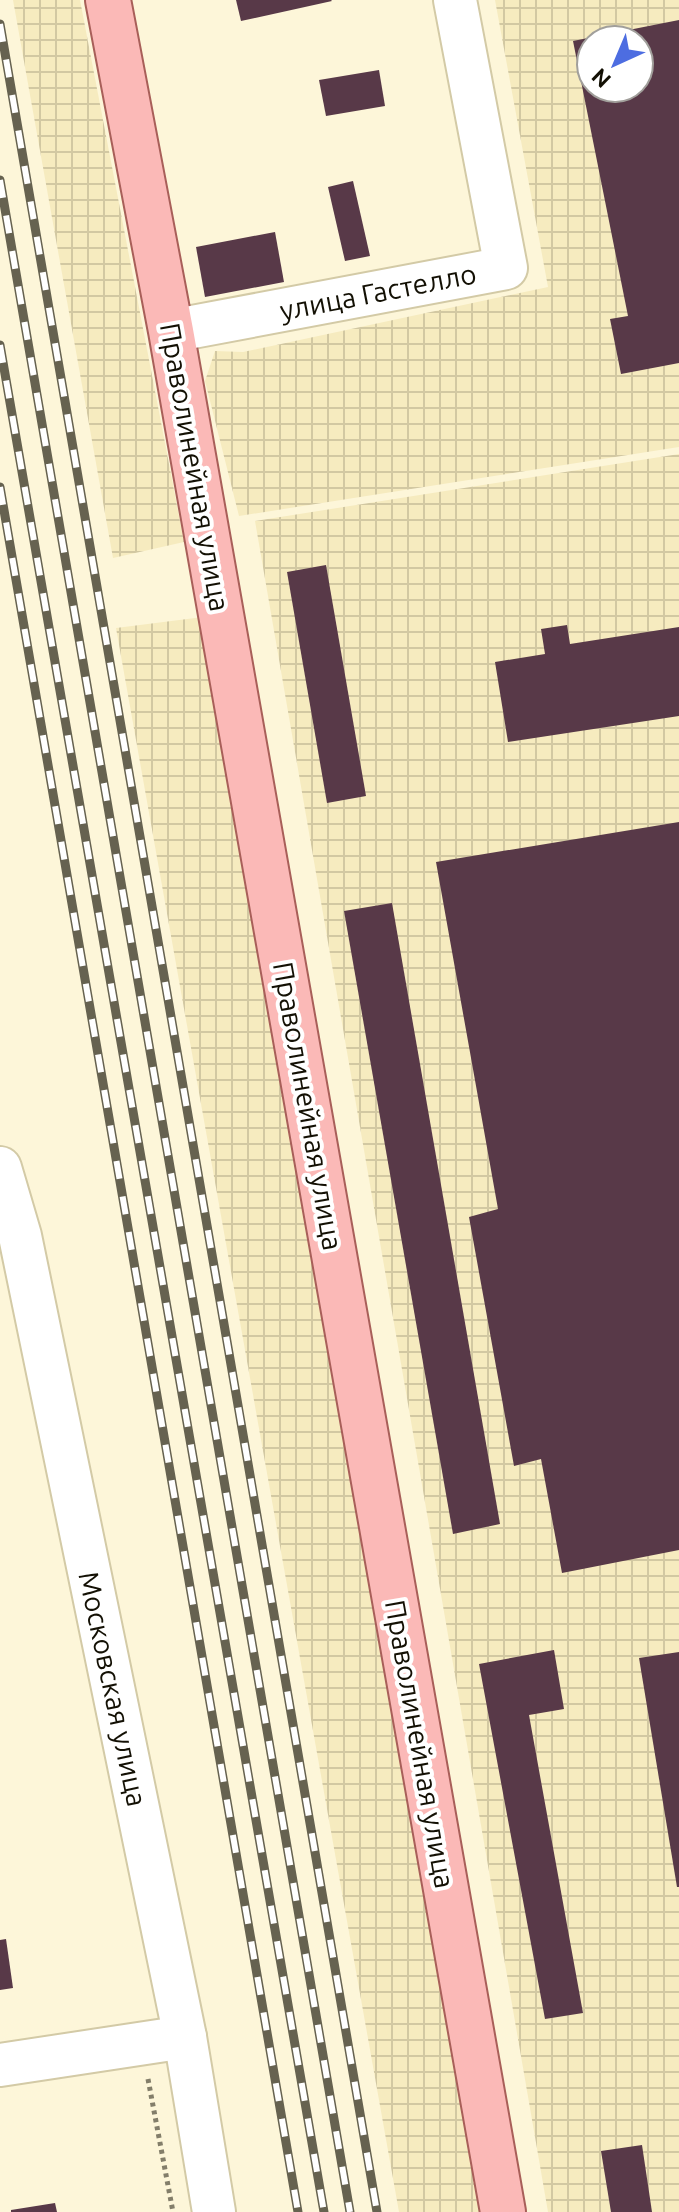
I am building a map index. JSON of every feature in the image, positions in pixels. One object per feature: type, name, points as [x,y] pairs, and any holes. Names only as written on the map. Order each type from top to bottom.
[{"type":"main road","name":"Праволинейная улица","points":[[108,0],[171,331],[503,2212]]},
{"type":"street","name":"улица Гастелло","points":[[171,331],[506,268],[455,0]]},
{"type":"street","name":"Московская улица","points":[[0,1168],[20,1236],[185,2037],[214,2212]]},
{"type":"street","points":[[0,2065],[185,2037]]},
{"type":"path","points":[[142,2043],[173,2212]]},
{"type":"shaded area","points":[[13,0],[80,0],[184,542],[113,558]]},
{"type":"shaded area","points":[[495,0],[679,0],[679,447],[239,516],[205,381],[215,351],[243,352],[548,287]]},
{"type":"shaded area","points":[[679,454],[679,2212],[548,2212],[255,521]]},
{"type":"shaded area","points":[[203,617],[482,2212],[399,2212],[116,628]]},
{"type":"building","points":[[236,0],[331,0],[332,1],[241,21]]},
{"type":"building","points":[[679,20],[679,363],[621,374],[610,319],[628,316],[586,104],[655,104],[655,25]]},
{"type":"building","points":[[379,70],[385,106],[326,116],[319,80]]},
{"type":"building","points":[[353,181],[370,256],[345,261],[328,187]]},
{"type":"building","points":[[275,232],[284,282],[205,297],[196,247]]},
{"type":"building","points":[[326,565],[366,796],[327,803],[287,572]]},
{"type":"building","points":[[567,625],[570,644],[679,627],[679,716],[508,742],[495,662],[545,654],[541,629]]},
{"type":"building","points":[[679,822],[679,1550],[562,1573],[541,1459],[514,1466],[469,1217],[498,1209],[436,862]]},
{"type":"building","points":[[392,903],[500,1524],[453,1534],[344,911]]},
{"type":"building","points":[[554,1650],[564,1709],[529,1715],[583,2013],[545,2019],[479,1664]]},
{"type":"building","points":[[679,1652],[679,1887],[677,1887],[639,1658]]},
{"type":"building","points":[[6,1939],[13,1988],[0,1990],[0,1940]]},
{"type":"building","points":[[642,2145],[652,2212],[611,2212],[601,2151]]},
{"type":"building","points":[[55,2203],[57,2212],[11,2212],[11,2210]]},
{"type":"railway","points":[[0,24],[377,2212]]},
{"type":"railway","points":[[0,180],[350,2212]]},
{"type":"railway","points":[[0,345],[324,2212]]},
{"type":"railway","points":[[0,487],[298,2212]]}]
